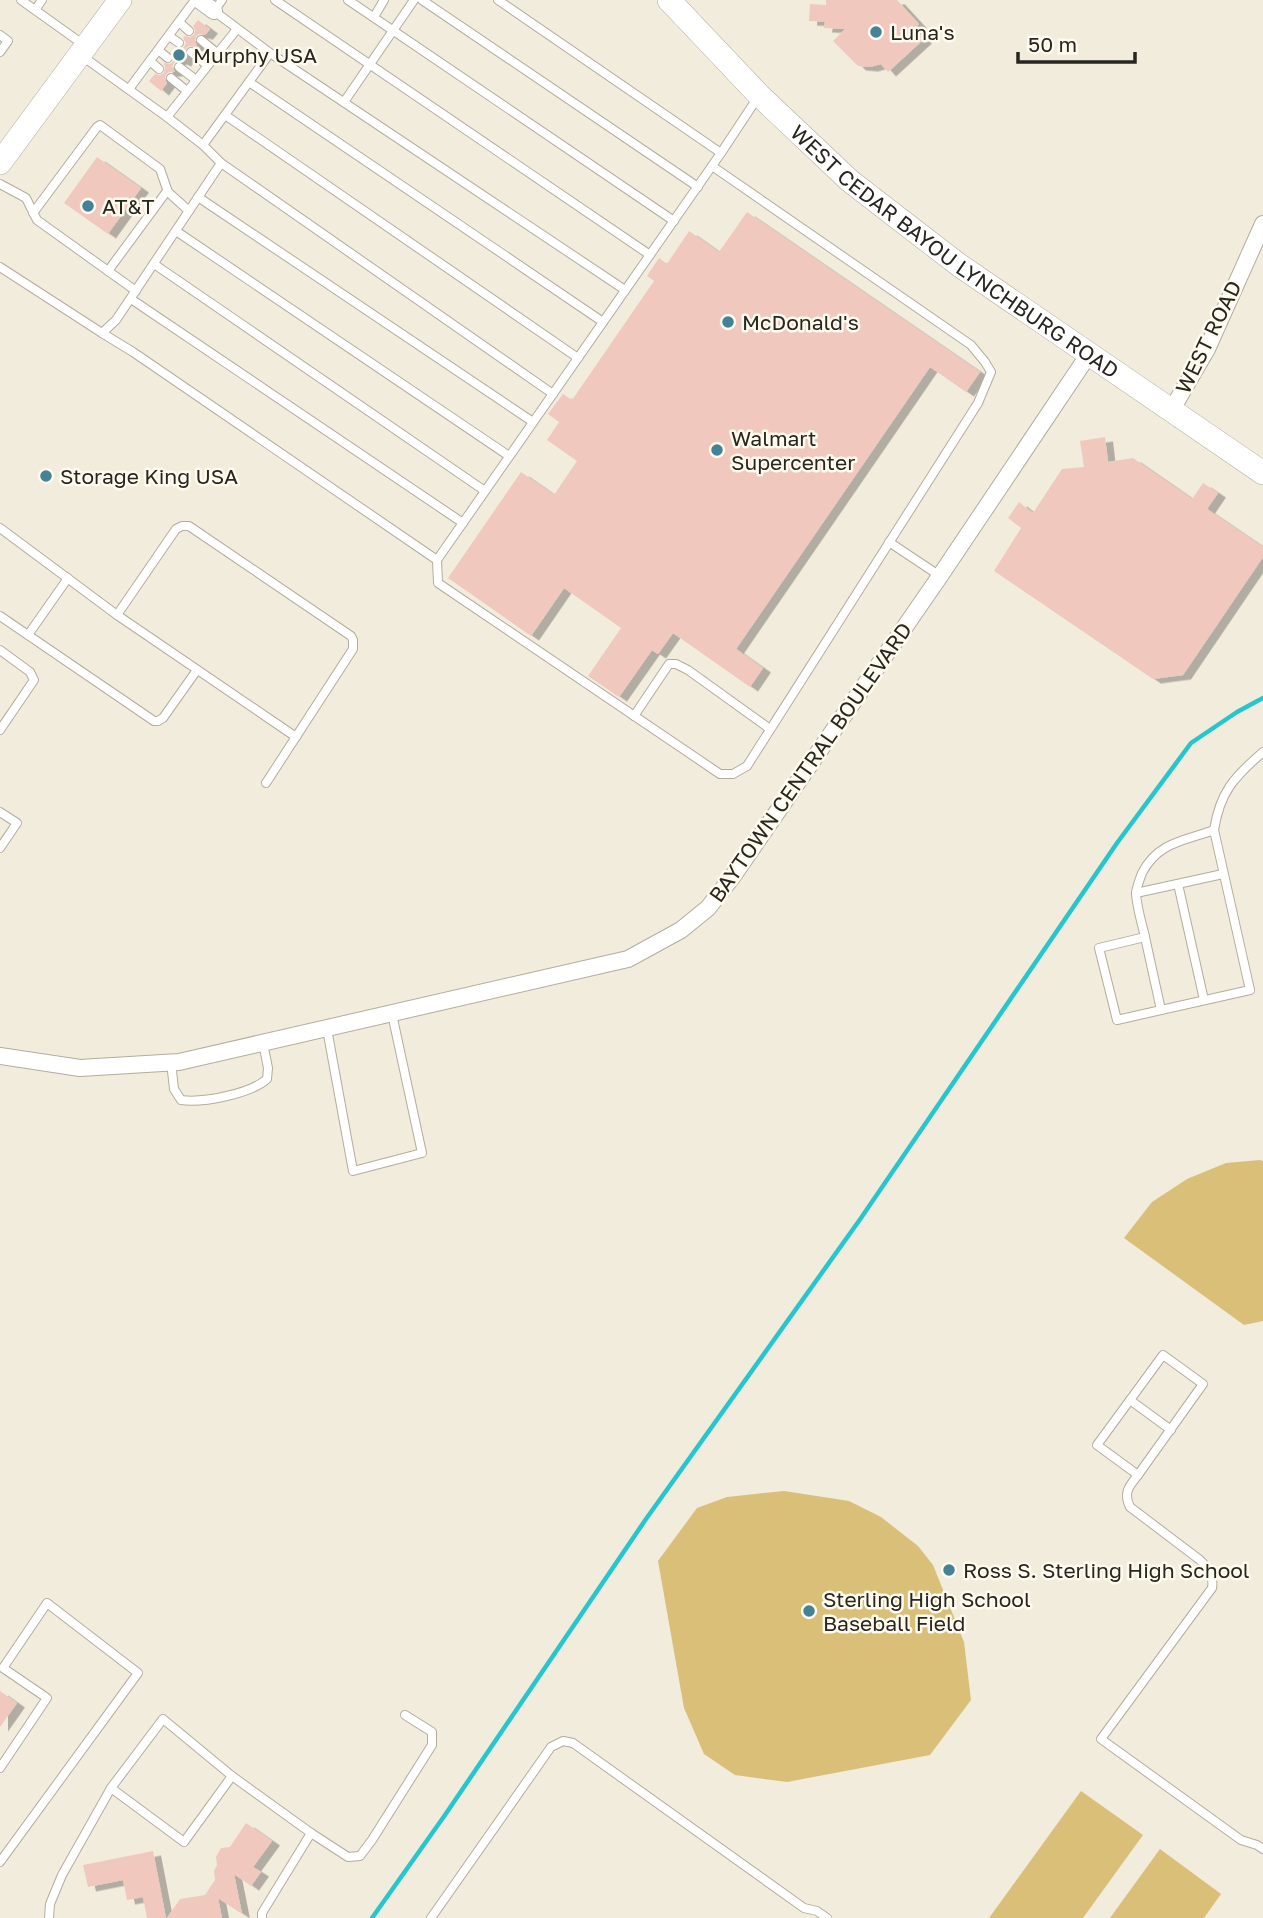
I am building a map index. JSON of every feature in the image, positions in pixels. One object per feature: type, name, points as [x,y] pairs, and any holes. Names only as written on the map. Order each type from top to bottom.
[{"type":"main road","points":[[0,163],[120,0]]},
{"type":"main road","name":"WEST CEDAR BAYOU LYNCHBURG ROAD","points":[[669,0],[760,95],[850,181],[959,265],[1263,473]]},
{"type":"street","points":[[197,0],[218,6]]},
{"type":"street","name":"WEST ROAD","points":[[1171,411],[1207,349],[1263,224]]},
{"type":"street","name":"BAYTOWN CENTRAL BOULEVARD","points":[[0,1056],[80,1068],[171,1062],[327,1029],[628,959],[681,930],[708,908],[733,876],[1089,354]]},
{"type":"lane","points":[[21,0],[221,163],[553,394]]},
{"type":"lane","points":[[35,10],[42,0]]},
{"type":"lane","points":[[129,89],[197,0]]},
{"type":"lane","points":[[275,0],[650,255]]},
{"type":"lane","points":[[348,0],[674,221]]},
{"type":"lane","points":[[374,17],[384,0]]},
{"type":"lane","points":[[344,102],[414,0]]},
{"type":"lane","points":[[422,0],[698,187]]},
{"type":"lane","points":[[498,0],[721,153]]},
{"type":"lane","points":[[218,6],[237,29],[270,53],[625,290]]},
{"type":"lane","points":[[179,22],[189,31]]},
{"type":"lane","points":[[167,117],[237,29]]},
{"type":"lane","points":[[0,35],[8,41],[0,52]]},
{"type":"lane","points":[[169,36],[179,43]]},
{"type":"lane","points":[[201,40],[217,53]]},
{"type":"lane","points":[[158,50],[168,58]]},
{"type":"lane","points":[[191,52],[207,65]]},
{"type":"lane","points":[[202,145],[270,53]]},
{"type":"lane","points":[[150,61],[159,69]]},
{"type":"lane","points":[[179,67],[196,80]]},
{"type":"lane","points":[[171,78],[187,91]]},
{"type":"lane","points":[[249,82],[603,322]]},
{"type":"lane","points":[[712,166],[971,345],[990,372],[978,403],[747,766],[733,774],[720,774],[438,583],[437,560],[760,95]]},
{"type":"lane","points":[[225,115],[578,358]]},
{"type":"lane","points":[[33,213],[100,125],[160,169],[167,191],[189,211]]},
{"type":"lane","points":[[102,334],[134,295],[221,163]]},
{"type":"lane","points":[[0,184],[26,198],[37,220],[108,271],[134,295],[463,523]]},
{"type":"lane","points":[[108,271],[167,191]]},
{"type":"lane","points":[[198,197],[533,422]]},
{"type":"lane","points":[[176,231],[509,456]]},
{"type":"lane","points":[[154,264],[485,491]]},
{"type":"lane","points":[[0,267],[133,352],[437,560]]},
{"type":"lane","points":[[117,615],[176,528],[189,526],[351,636],[353,649],[266,783]]},
{"type":"lane","points":[[0,528],[117,615],[296,737]]},
{"type":"lane","points":[[889,542],[940,576]]},
{"type":"lane","points":[[28,635],[68,578]]},
{"type":"lane","points":[[0,616],[154,721],[158,722],[163,718],[197,670]]},
{"type":"lane","points":[[0,650],[30,672],[34,680],[0,730]]},
{"type":"lane","points":[[634,716],[669,664],[676,664],[770,729]]},
{"type":"lane","points":[[1145,937],[1099,948],[1117,1020],[1250,990],[1214,830],[1217,810],[1226,790],[1263,752]]},
{"type":"lane","points":[[0,812],[17,823],[0,848]]},
{"type":"lane","points":[[1161,1010],[1136,894],[1140,879],[1157,852],[1214,830]]},
{"type":"lane","points":[[1136,894],[1223,874]]},
{"type":"lane","points":[[1178,884],[1204,1000]]},
{"type":"lane","points":[[327,1029],[353,1171],[422,1153],[392,1014]]},
{"type":"lane","points":[[171,1062],[174,1089],[181,1100],[193,1102],[247,1091],[267,1079],[268,1068],[263,1043]]},
{"type":"lane","points":[[1138,1475],[1097,1445],[1163,1355],[1203,1384],[1126,1494],[1130,1507],[1200,1560],[1210,1570],[1214,1579],[1212,1588],[1101,1739],[1241,1840],[1260,1847],[1263,1836]]},
{"type":"lane","points":[[1130,1400],[1171,1430]]},
{"type":"lane","points":[[0,1768],[47,1698],[3,1668],[47,1603],[138,1673],[0,1862]]},
{"type":"lane","points":[[48,1918],[50,1904],[62,1875],[111,1788],[163,1719],[232,1776],[348,1857],[360,1856],[372,1840],[432,1745],[432,1732],[405,1715]]},
{"type":"lane","points":[[430,1918],[551,1747],[563,1741],[573,1743],[804,1908],[817,1911],[827,1918]]},
{"type":"lane","points":[[111,1788],[184,1842],[232,1776]]},
{"type":"lane","points":[[262,1918],[262,1913],[311,1833]]},
{"type":"lane","points":[[797,1918],[804,1908]]},
{"type":"shaded area","points":[[1263,1161],[1263,1321],[1244,1325],[1124,1238],[1152,1202],[1187,1179],[1226,1163]]},
{"type":"shaded area","name":"Sterling High School Baseball Field","points":[[784,1491],[849,1501],[881,1517],[918,1546],[933,1565],[964,1642],[971,1700],[930,1755],[787,1782],[735,1775],[704,1754],[684,1708],[658,1561],[697,1508],[727,1497]]},
{"type":"shaded area","points":[[1081,1791],[1143,1835],[1083,1918],[989,1918]]},
{"type":"shaded area","points":[[1160,1849],[1221,1894],[1204,1918],[1110,1918]]},
{"type":"building","name":"Luna's","points":[[826,0],[897,0],[919,24],[914,28],[924,39],[888,72],[881,64],[858,66],[833,41],[845,29],[824,28],[825,22],[809,21],[810,4],[826,5]]},
{"type":"building","points":[[198,20],[210,29],[205,35],[196,36],[195,47],[186,48],[187,57],[183,62],[179,60],[174,63],[172,67],[175,72],[166,74],[167,83],[161,91],[149,81],[155,74],[164,73],[164,63],[173,62],[172,53],[175,48],[179,50],[184,47],[185,36],[194,35],[193,26]]},
{"type":"building","points":[[97,157],[141,188],[108,234],[64,203]]},
{"type":"building","name":"Walmart Supercenter","points":[[747,212],[980,372],[966,392],[930,367],[736,649],[763,668],[750,687],[673,633],[658,654],[652,650],[619,697],[588,676],[621,628],[564,588],[531,636],[448,578],[521,472],[554,495],[577,461],[547,440],[559,422],[548,414],[563,394],[572,400],[654,281],[647,276],[659,258],[667,264],[689,231],[719,252]]},
{"type":"building","points":[[1105,437],[1108,462],[1133,458],[1192,499],[1203,483],[1218,493],[1207,509],[1263,547],[1263,557],[1183,675],[1153,679],[994,571],[1021,528],[1008,518],[1019,502],[1033,513],[1062,469],[1084,467],[1080,441]]},
{"type":"building","points":[[0,1691],[17,1703],[0,1727]]},
{"type":"building","points":[[246,1823],[272,1841],[253,1867],[261,1872],[251,1886],[234,1874],[242,1914],[218,1898],[222,1918],[167,1918],[180,1899],[205,1895],[215,1880],[216,1857],[221,1848],[230,1847]]},
{"type":"building","points":[[153,1851],[166,1918],[147,1918],[143,1897],[127,1900],[123,1880],[88,1887],[83,1865]]},
{"type":"waterway","points":[[372,1918],[646,1519],[861,1218],[1117,843],[1191,743],[1263,698]]},
{"type":"place","name":"Luna's","points":[[876,32]]},
{"type":"place","name":"Murphy USA","points":[[179,55]]},
{"type":"place","name":"AT&T","points":[[88,206]]},
{"type":"place","name":"McDonald's","points":[[728,322]]},
{"type":"place","name":"Walmart Supercenter","points":[[717,450]]},
{"type":"place","name":"Storage King USA","points":[[46,476]]},
{"type":"place","name":"Ross S. Sterling High School","points":[[949,1570]]},
{"type":"place","name":"Sterling High School Baseball Field","points":[[809,1611]]}]
